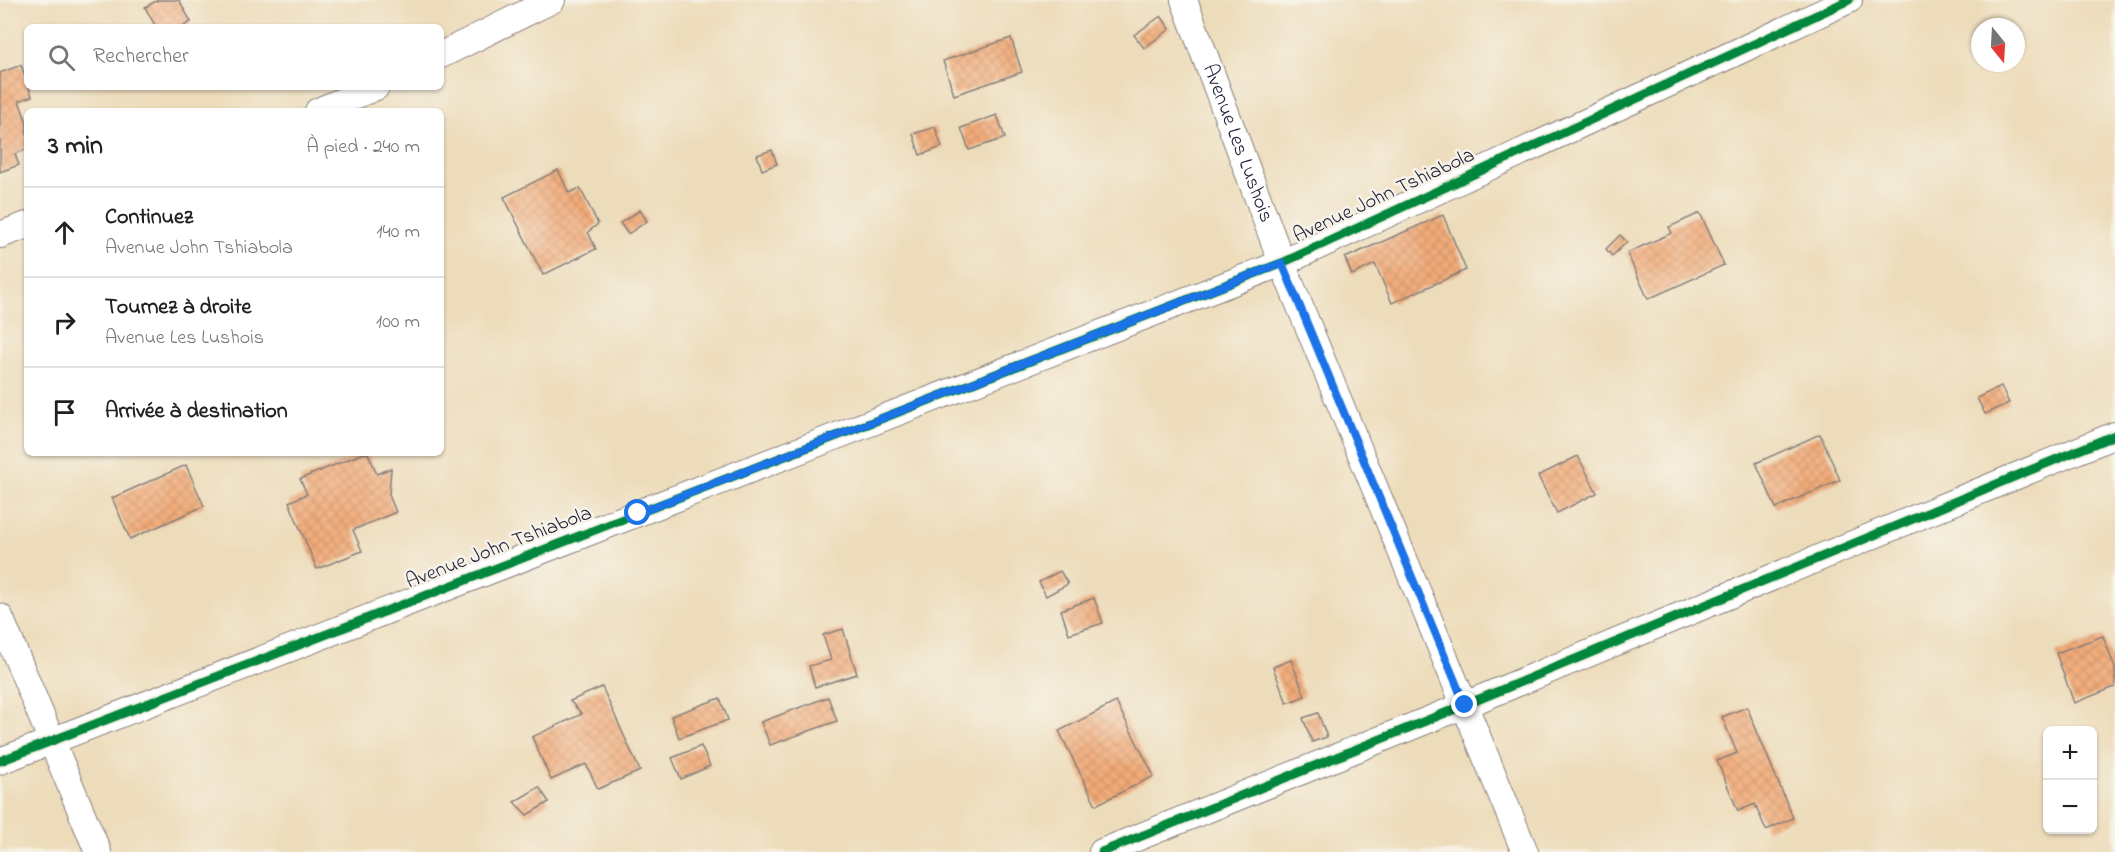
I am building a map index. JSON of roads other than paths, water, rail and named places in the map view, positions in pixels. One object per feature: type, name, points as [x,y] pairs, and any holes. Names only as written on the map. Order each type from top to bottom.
[{"type":"street","points":[[444,54],[552,0]]},
{"type":"street","name":"Avenue Les Lushois","points":[[1184,0],[1282,263],[1525,852]]},
{"type":"street","name":"Avenue John Tshiabola","points":[[0,761],[1282,263],[1849,0]]},
{"type":"street","points":[[325,108],[368,90]]},
{"type":"street","points":[[0,235],[24,226]]},
{"type":"street","points":[[1102,852],[1465,705],[2115,435]]},
{"type":"street","points":[[0,616],[98,852]]}]
